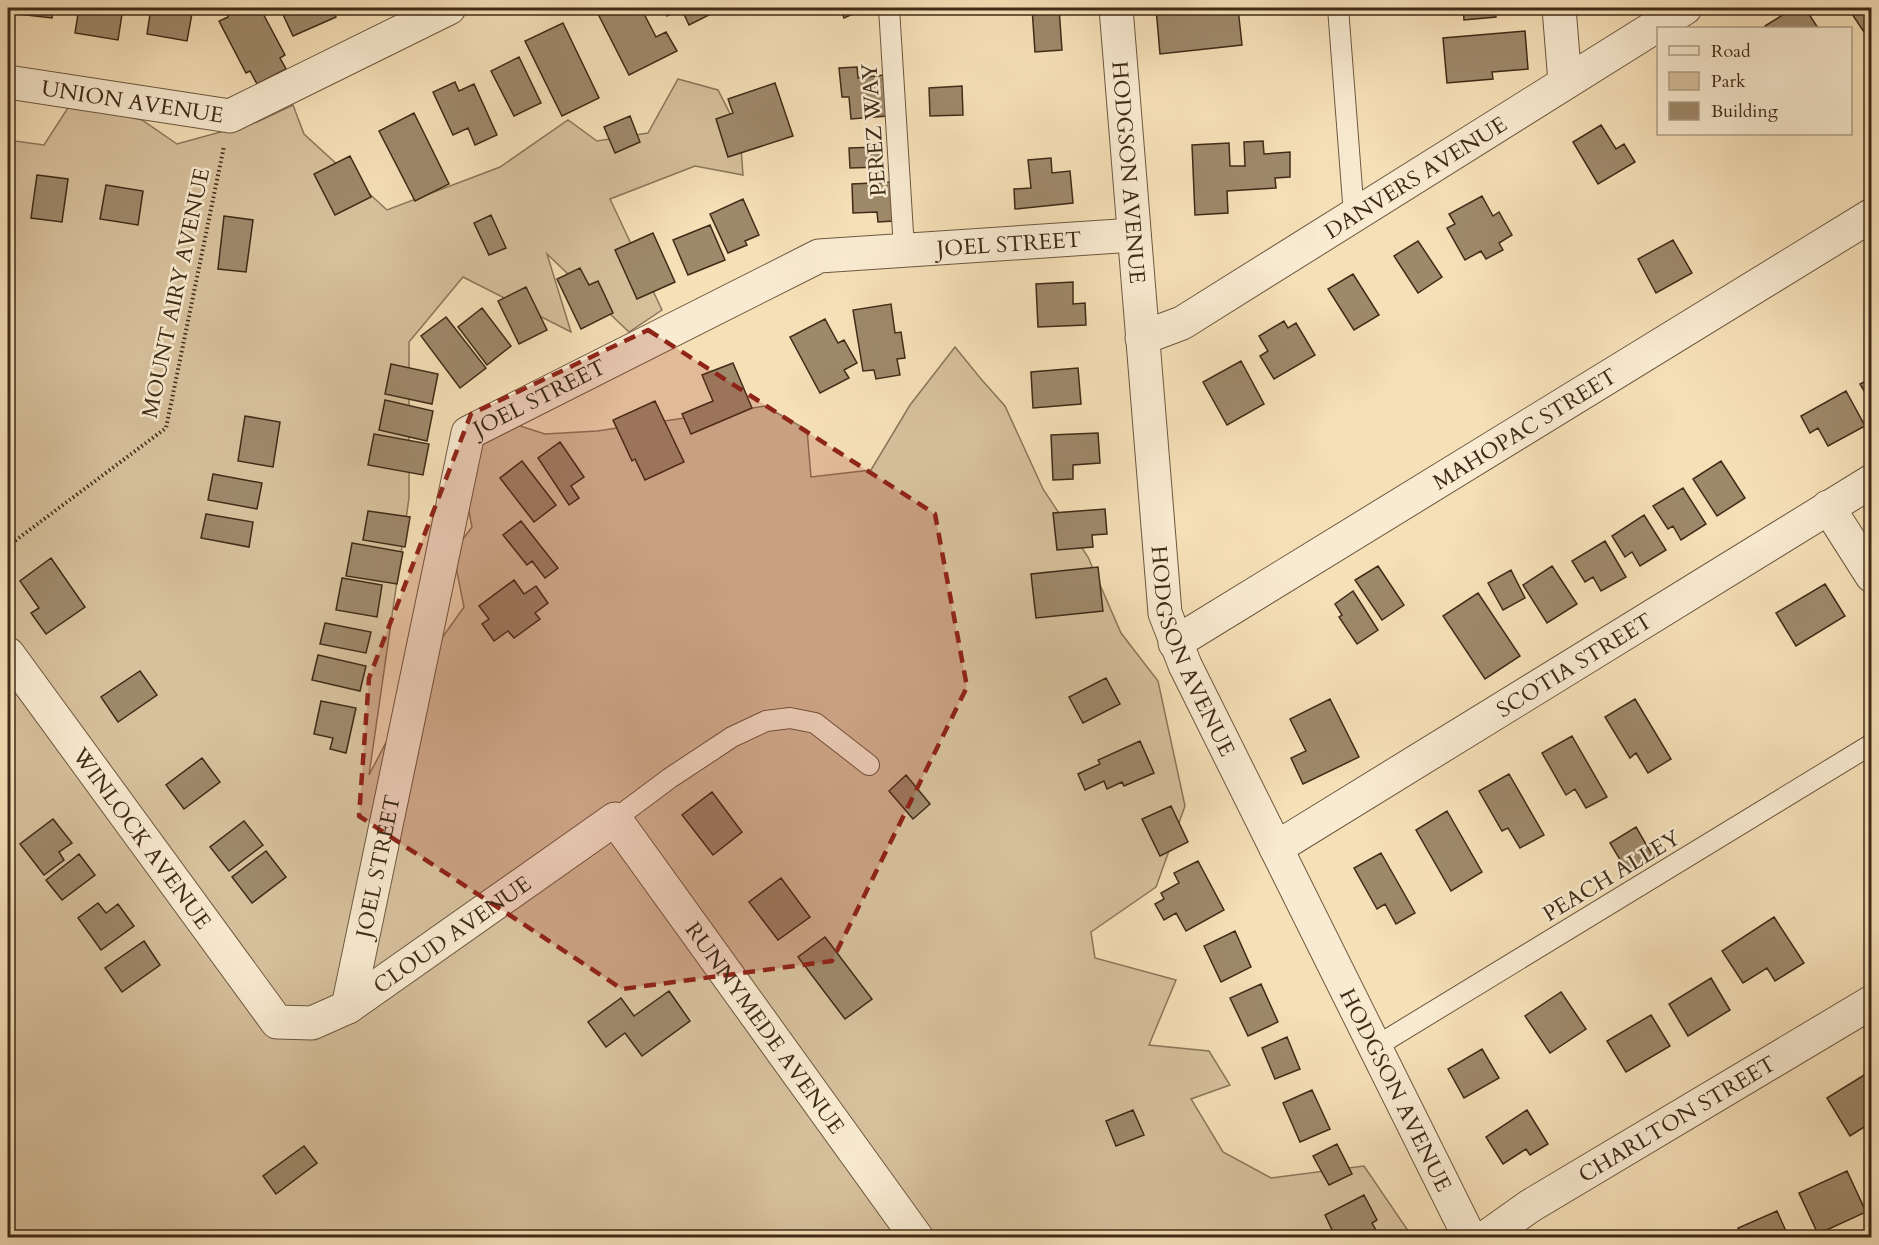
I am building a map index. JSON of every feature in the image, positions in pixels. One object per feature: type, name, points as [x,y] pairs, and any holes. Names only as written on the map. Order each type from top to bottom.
[{"type":"street","name":"UNION AVENUE","points":[[8,82],[230,116],[449,8]]},
{"type":"street","name":"HODGSON AVENUE","points":[[1116,8],[1165,613],[1175,643],[1470,1238]]},
{"type":"street","points":[[1559,8],[1565,82]]},
{"type":"street","name":"DANVERS AVENUE","points":[[1142,338],[1182,323],[1685,8]]},
{"type":"street","name":"MAHOPAC STREET","points":[[1175,643],[1872,215]]},
{"type":"street","name":"JOEL STREET","points":[[348,1007],[468,433],[819,256],[1134,235]]},
{"type":"street","name":"SCOTIA STREET","points":[[1276,848],[1872,481]]},
{"type":"street","points":[[1828,507],[1872,576]]},
{"type":"street","name":"WINLOCK AVENUE","points":[[8,654],[277,1022]]},
{"type":"street","name":"CLOUD AVENUE","points":[[277,1022],[312,1023],[348,1007],[615,819]]},
{"type":"street","name":"RUNNYMEDE AVENUE","points":[[615,819],[917,1238]]},
{"type":"street","name":"CHARLTON STREET","points":[[1485,1238],[1530,1206],[1872,1002]]},
{"type":"lane","name":"PEREZ WAY","points":[[889,8],[904,249]]},
{"type":"lane","points":[[1338,8],[1354,215]]},
{"type":"lane","points":[[615,819],[670,778],[732,737],[766,721],[790,718],[815,723],[869,765]]},
{"type":"lane","name":"PEACH ALLEY","points":[[1375,1047],[1872,744]]},
{"type":"path","name":"MOUNT AIRY AVENUE","points":[[8,546],[166,428],[230,116]]},
{"type":"highlighted area","points":[[648,330],[935,514],[967,687],[832,961],[622,989],[359,816],[369,678],[471,414]]},
{"type":"green space","points":[[678,79],[718,90],[740,133],[743,175],[695,166],[610,199],[662,310],[629,332],[547,254],[571,332],[463,277],[409,342],[409,498],[369,775],[437,645],[464,607],[453,552],[472,527],[465,491],[478,444],[505,421],[545,434],[597,431],[765,406],[807,430],[811,477],[871,470],[910,405],[955,347],[1005,406],[1043,489],[1088,557],[1121,633],[1158,681],[1185,806],[1156,887],[1091,932],[1095,958],[1176,980],[1149,1045],[1209,1051],[1230,1085],[1191,1099],[1223,1152],[1271,1178],[1364,1166],[1409,1232],[1406,1238],[8,1238],[8,140],[44,145],[71,103],[142,120],[177,144],[257,122],[293,105],[304,134],[387,210],[500,167],[568,120],[597,141],[648,133]]},
{"type":"building","points":[[9,8],[53,8],[52,18],[9,13]]},
{"type":"building","points":[[79,8],[123,8],[118,40],[75,33]]},
{"type":"building","points":[[151,8],[193,8],[187,41],[147,34]]},
{"type":"building","points":[[260,8],[285,55],[280,58],[286,69],[257,84],[250,71],[246,73],[219,21],[228,17],[225,10]]},
{"type":"building","points":[[280,8],[332,8],[336,17],[293,36]]},
{"type":"building","points":[[595,8],[641,8],[656,37],[666,32],[677,51],[629,75]]},
{"type":"building","points":[[663,8],[681,8],[667,16]]},
{"type":"building","points":[[681,8],[718,8],[719,10],[689,25]]},
{"type":"building","points":[[840,8],[866,8],[844,18]]},
{"type":"building","points":[[1032,8],[1059,8],[1062,50],[1035,52]]},
{"type":"building","points":[[1156,8],[1238,8],[1242,45],[1160,54]]},
{"type":"building","points":[[1438,8],[1463,8],[1439,11]]},
{"type":"building","points":[[1463,8],[1495,8],[1496,17],[1464,20]]},
{"type":"building","points":[[1794,8],[1805,8],[1817,27],[1766,27]]},
{"type":"building","points":[[1848,8],[1872,8],[1872,40],[1870,41]]},
{"type":"building","points":[[563,23],[599,98],[562,116],[525,41]]},
{"type":"building","points":[[1525,31],[1528,69],[1492,72],[1493,79],[1447,83],[1443,38]]},
{"type":"building","points":[[519,57],[541,103],[514,116],[491,71]]},
{"type":"building","points":[[857,67],[858,78],[883,75],[887,116],[851,119],[849,97],[842,97],[839,68]]},
{"type":"building","points":[[455,82],[459,91],[474,84],[497,135],[475,145],[468,128],[453,135],[433,92]]},
{"type":"building","points":[[775,83],[793,136],[728,157],[716,119],[733,113],[728,99]]},
{"type":"building","points":[[962,86],[963,115],[930,116],[929,88]]},
{"type":"building","points":[[414,113],[449,184],[415,201],[379,131]]},
{"type":"building","points":[[630,116],[640,142],[615,153],[604,127]]},
{"type":"building","points":[[1601,125],[1616,149],[1624,144],[1635,162],[1598,184],[1573,142]]},
{"type":"building","points":[[1263,141],[1264,154],[1290,152],[1290,177],[1275,178],[1276,188],[1227,191],[1228,213],[1195,215],[1192,145],[1229,143],[1230,166],[1245,166],[1244,142]]},
{"type":"building","points":[[879,147],[880,167],[850,168],[849,148]]},
{"type":"building","points":[[350,156],[371,197],[335,215],[314,174]]},
{"type":"building","points":[[1051,158],[1052,173],[1070,171],[1073,203],[1015,209],[1014,189],[1031,188],[1028,160]]},
{"type":"building","points":[[37,175],[68,179],[62,222],[31,218]]},
{"type":"building","points":[[892,182],[894,221],[878,222],[877,212],[853,213],[852,184]]},
{"type":"building","points":[[106,185],[143,191],[138,225],[100,219]]},
{"type":"building","points":[[1482,196],[1493,216],[1499,212],[1512,235],[1499,243],[1503,250],[1486,259],[1481,251],[1465,260],[1447,228],[1455,224],[1449,214]]},
{"type":"building","points":[[743,199],[759,235],[745,241],[747,245],[728,253],[710,214]]},
{"type":"building","points":[[491,215],[506,248],[489,255],[474,223]]},
{"type":"building","points":[[224,216],[253,220],[246,272],[218,269]]},
{"type":"building","points":[[710,225],[725,260],[688,275],[673,240]]},
{"type":"building","points":[[653,233],[675,282],[637,299],[615,250]]},
{"type":"building","points":[[1673,240],[1692,273],[1656,293],[1638,259]]},
{"type":"building","points":[[1418,241],[1442,277],[1418,293],[1394,256]]},
{"type":"building","points":[[580,268],[589,285],[598,281],[613,313],[581,329],[557,279]]},
{"type":"building","points":[[1353,274],[1379,315],[1354,330],[1328,289]]},
{"type":"building","points":[[1073,282],[1073,304],[1085,303],[1086,325],[1038,327],[1036,284]]},
{"type":"building","points":[[526,287],[547,330],[519,344],[498,301]]},
{"type":"building","points":[[891,304],[895,333],[901,332],[905,358],[897,359],[900,375],[876,379],[874,370],[863,371],[853,310]]},
{"type":"building","points":[[482,308],[511,346],[487,365],[458,327]]},
{"type":"building","points":[[446,317],[486,368],[460,388],[421,336]]},
{"type":"building","points":[[825,319],[838,343],[844,340],[857,363],[844,370],[849,378],[820,393],[790,337]]},
{"type":"building","points":[[1284,321],[1288,328],[1296,323],[1315,355],[1274,379],[1260,356],[1268,351],[1259,336]]},
{"type":"building","points":[[1241,361],[1264,404],[1227,425],[1203,382]]},
{"type":"building","points":[[733,363],[752,408],[691,434],[682,414],[713,401],[702,375]]},
{"type":"building","points":[[391,364],[438,374],[432,404],[385,394]]},
{"type":"building","points":[[1078,368],[1081,404],[1033,408],[1031,372]]},
{"type":"building","points":[[1872,378],[1872,404],[1860,384]]},
{"type":"building","points":[[1846,391],[1865,426],[1828,446],[1818,428],[1810,433],[1801,416]]},
{"type":"building","points":[[385,400],[433,411],[427,441],[379,430]]},
{"type":"building","points":[[655,401],[684,462],[645,480],[635,459],[632,461],[613,420]]},
{"type":"building","points":[[245,416],[280,422],[273,467],[238,461]]},
{"type":"building","points":[[1098,433],[1100,463],[1073,465],[1073,479],[1053,480],[1051,435]]},
{"type":"building","points":[[374,434],[429,444],[423,475],[368,465]]},
{"type":"building","points":[[560,442],[584,477],[571,486],[579,498],[569,505],[538,458]]},
{"type":"building","points":[[522,461],[556,505],[534,522],[500,478]]},
{"type":"building","points":[[1721,461],[1745,498],[1717,516],[1693,479]]},
{"type":"building","points":[[213,474],[262,483],[257,509],[208,500]]},
{"type":"building","points":[[1683,488],[1706,524],[1681,540],[1673,526],[1668,529],[1653,506]]},
{"type":"building","points":[[8,508],[14,518],[8,522]]},
{"type":"building","points":[[1105,509],[1107,534],[1092,535],[1093,547],[1057,550],[1053,513]]},
{"type":"building","points":[[368,511],[410,517],[405,547],[363,540]]},
{"type":"building","points":[[206,514],[253,522],[249,547],[201,538]]},
{"type":"building","points":[[1644,515],[1666,550],[1640,566],[1632,552],[1625,557],[1612,536]]},
{"type":"building","points":[[521,521],[558,568],[545,578],[532,561],[527,565],[503,535]]},
{"type":"building","points":[[1605,541],[1626,577],[1601,591],[1593,577],[1585,582],[1572,561]]},
{"type":"building","points":[[352,543],[403,552],[397,584],[346,576]]},
{"type":"building","points":[[51,558],[85,607],[46,634],[31,613],[39,608],[20,581]]},
{"type":"building","points":[[1378,566],[1404,605],[1382,620],[1355,580]]},
{"type":"building","points":[[1552,566],[1577,604],[1547,623],[1523,585]]},
{"type":"building","points":[[1098,567],[1103,611],[1036,618],[1031,574]]},
{"type":"building","points":[[1511,570],[1525,598],[1503,610],[1488,583]]},
{"type":"building","points":[[342,578],[382,585],[377,617],[336,610]]},
{"type":"building","points":[[514,580],[524,594],[536,586],[548,603],[535,613],[540,619],[514,638],[508,631],[494,641],[482,624],[489,619],[479,606]]},
{"type":"building","points":[[1825,584],[1845,616],[1796,646],[1776,613]]},
{"type":"building","points":[[1353,591],[1378,630],[1357,644],[1339,617],[1342,615],[1335,604]]},
{"type":"building","points":[[1478,593],[1520,656],[1485,679],[1443,616]]},
{"type":"building","points":[[325,623],[371,632],[366,653],[320,644]]},
{"type":"building","points":[[318,655],[366,666],[360,691],[312,680]]},
{"type":"building","points":[[140,671],[157,695],[118,722],[101,697]]},
{"type":"building","points":[[1106,678],[1120,704],[1083,723],[1069,697]]},
{"type":"building","points":[[1330,699],[1359,757],[1303,784],[1291,758],[1306,751],[1290,719]]},
{"type":"building","points":[[1635,699],[1671,759],[1648,773],[1636,753],[1630,758],[1605,717]]},
{"type":"building","points":[[321,701],[356,708],[346,753],[330,749],[333,738],[314,734]]},
{"type":"building","points":[[1572,736],[1607,797],[1586,808],[1575,789],[1566,795],[1542,753]]},
{"type":"building","points":[[1140,741],[1154,773],[1124,786],[1122,782],[1107,789],[1104,781],[1085,790],[1078,774],[1100,764],[1098,760]]},
{"type":"building","points":[[202,758],[220,782],[184,809],[166,785]]},
{"type":"building","points":[[1509,774],[1544,835],[1520,848],[1508,828],[1502,831],[1479,791]]},
{"type":"building","points":[[906,775],[930,804],[913,819],[889,791]]},
{"type":"building","points":[[712,792],[742,832],[713,855],[682,815]]},
{"type":"building","points":[[1171,806],[1188,842],[1160,856],[1142,819]]},
{"type":"building","points":[[1447,811],[1482,872],[1451,891],[1416,830]]},
{"type":"building","points":[[53,819],[72,843],[59,852],[64,860],[44,875],[20,844]]},
{"type":"building","points":[[244,821],[263,845],[229,871],[210,847]]},
{"type":"building","points":[[1636,827],[1654,858],[1628,873],[1610,843]]},
{"type":"building","points":[[266,851],[286,877],[252,903],[232,877]]},
{"type":"building","points":[[1381,853],[1415,913],[1396,924],[1385,904],[1377,909],[1354,868]]},
{"type":"building","points":[[79,854],[95,875],[62,900],[46,880]]},
{"type":"building","points":[[1198,861],[1224,910],[1186,931],[1176,913],[1164,920],[1155,904],[1164,899],[1161,893],[1179,883],[1174,873]]},
{"type":"building","points":[[781,878],[810,917],[778,940],[749,902]]},
{"type":"building","points":[[98,903],[106,913],[118,904],[134,926],[101,950],[78,918]]},
{"type":"building","points":[[1774,917],[1804,963],[1775,981],[1767,968],[1743,983],[1722,951]]},
{"type":"building","points":[[1235,931],[1251,967],[1221,982],[1204,946]]},
{"type":"building","points":[[825,937],[872,999],[845,1019],[798,957]]},
{"type":"building","points":[[144,941],[160,965],[122,992],[105,968]]},
{"type":"building","points":[[1711,978],[1730,1010],[1688,1036],[1669,1004]]},
{"type":"building","points":[[1261,984],[1278,1022],[1248,1036],[1230,998]]},
{"type":"building","points":[[669,991],[690,1021],[642,1056],[625,1033],[606,1047],[588,1022],[621,998],[634,1016]]},
{"type":"building","points":[[1561,992],[1586,1029],[1550,1053],[1525,1016]]},
{"type":"building","points":[[1651,1015],[1670,1046],[1626,1072],[1607,1041]]},
{"type":"building","points":[[1287,1037],[1300,1069],[1275,1079],[1262,1048]]},
{"type":"building","points":[[1482,1049],[1499,1078],[1464,1098],[1448,1069]]},
{"type":"building","points":[[1869,1072],[1872,1076],[1872,1122],[1850,1136],[1827,1098]]},
{"type":"building","points":[[1312,1090],[1330,1129],[1300,1142],[1283,1103]]},
{"type":"building","points":[[1133,1110],[1144,1135],[1116,1146],[1106,1121]]},
{"type":"building","points":[[1527,1110],[1548,1144],[1530,1155],[1526,1149],[1503,1164],[1486,1137]]},
{"type":"building","points":[[1337,1144],[1352,1174],[1329,1185],[1313,1156]]},
{"type":"building","points":[[304,1146],[317,1163],[276,1194],[263,1176]]},
{"type":"building","points":[[1847,1171],[1866,1212],[1818,1234],[1799,1193]]},
{"type":"building","points":[[1364,1195],[1377,1220],[1372,1223],[1376,1230],[1362,1238],[1336,1238],[1325,1215]]},
{"type":"building","points":[[1777,1211],[1789,1238],[1743,1238],[1738,1228]]}]
